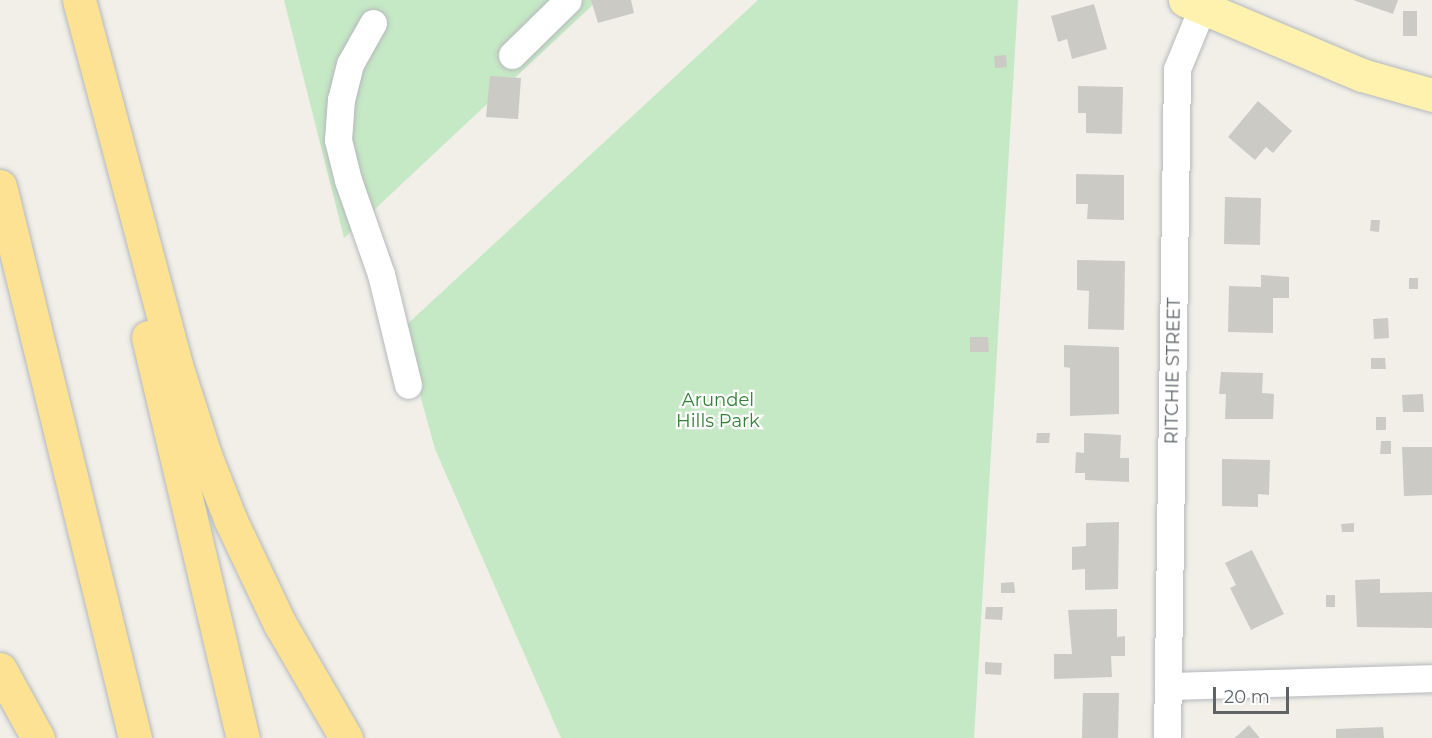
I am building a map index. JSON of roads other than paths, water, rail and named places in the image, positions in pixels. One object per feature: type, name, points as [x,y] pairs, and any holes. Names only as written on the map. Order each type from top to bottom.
[{"type":"highway","points":[[78,0],[154,369],[243,738]]},
{"type":"highway","points":[[78,0],[176,365],[205,455],[231,521],[280,624],[346,738]]},
{"type":"highway","points":[[0,186],[132,733]]},
{"type":"highway","points":[[0,669],[38,738]]},
{"type":"main road","points":[[1193,4],[1362,75],[1432,94]]},
{"type":"street","points":[[512,55],[568,0]]},
{"type":"street","name":"RITCHIE STREET","points":[[1167,738],[1177,69],[1193,4]]},
{"type":"street","points":[[373,22],[350,64],[341,99],[338,140],[348,180],[381,273],[408,385]]},
{"type":"street","points":[[1168,686],[1432,678]]},
{"type":"park label","name":"Arundel Hills Park","points":[[718,411]]}]
